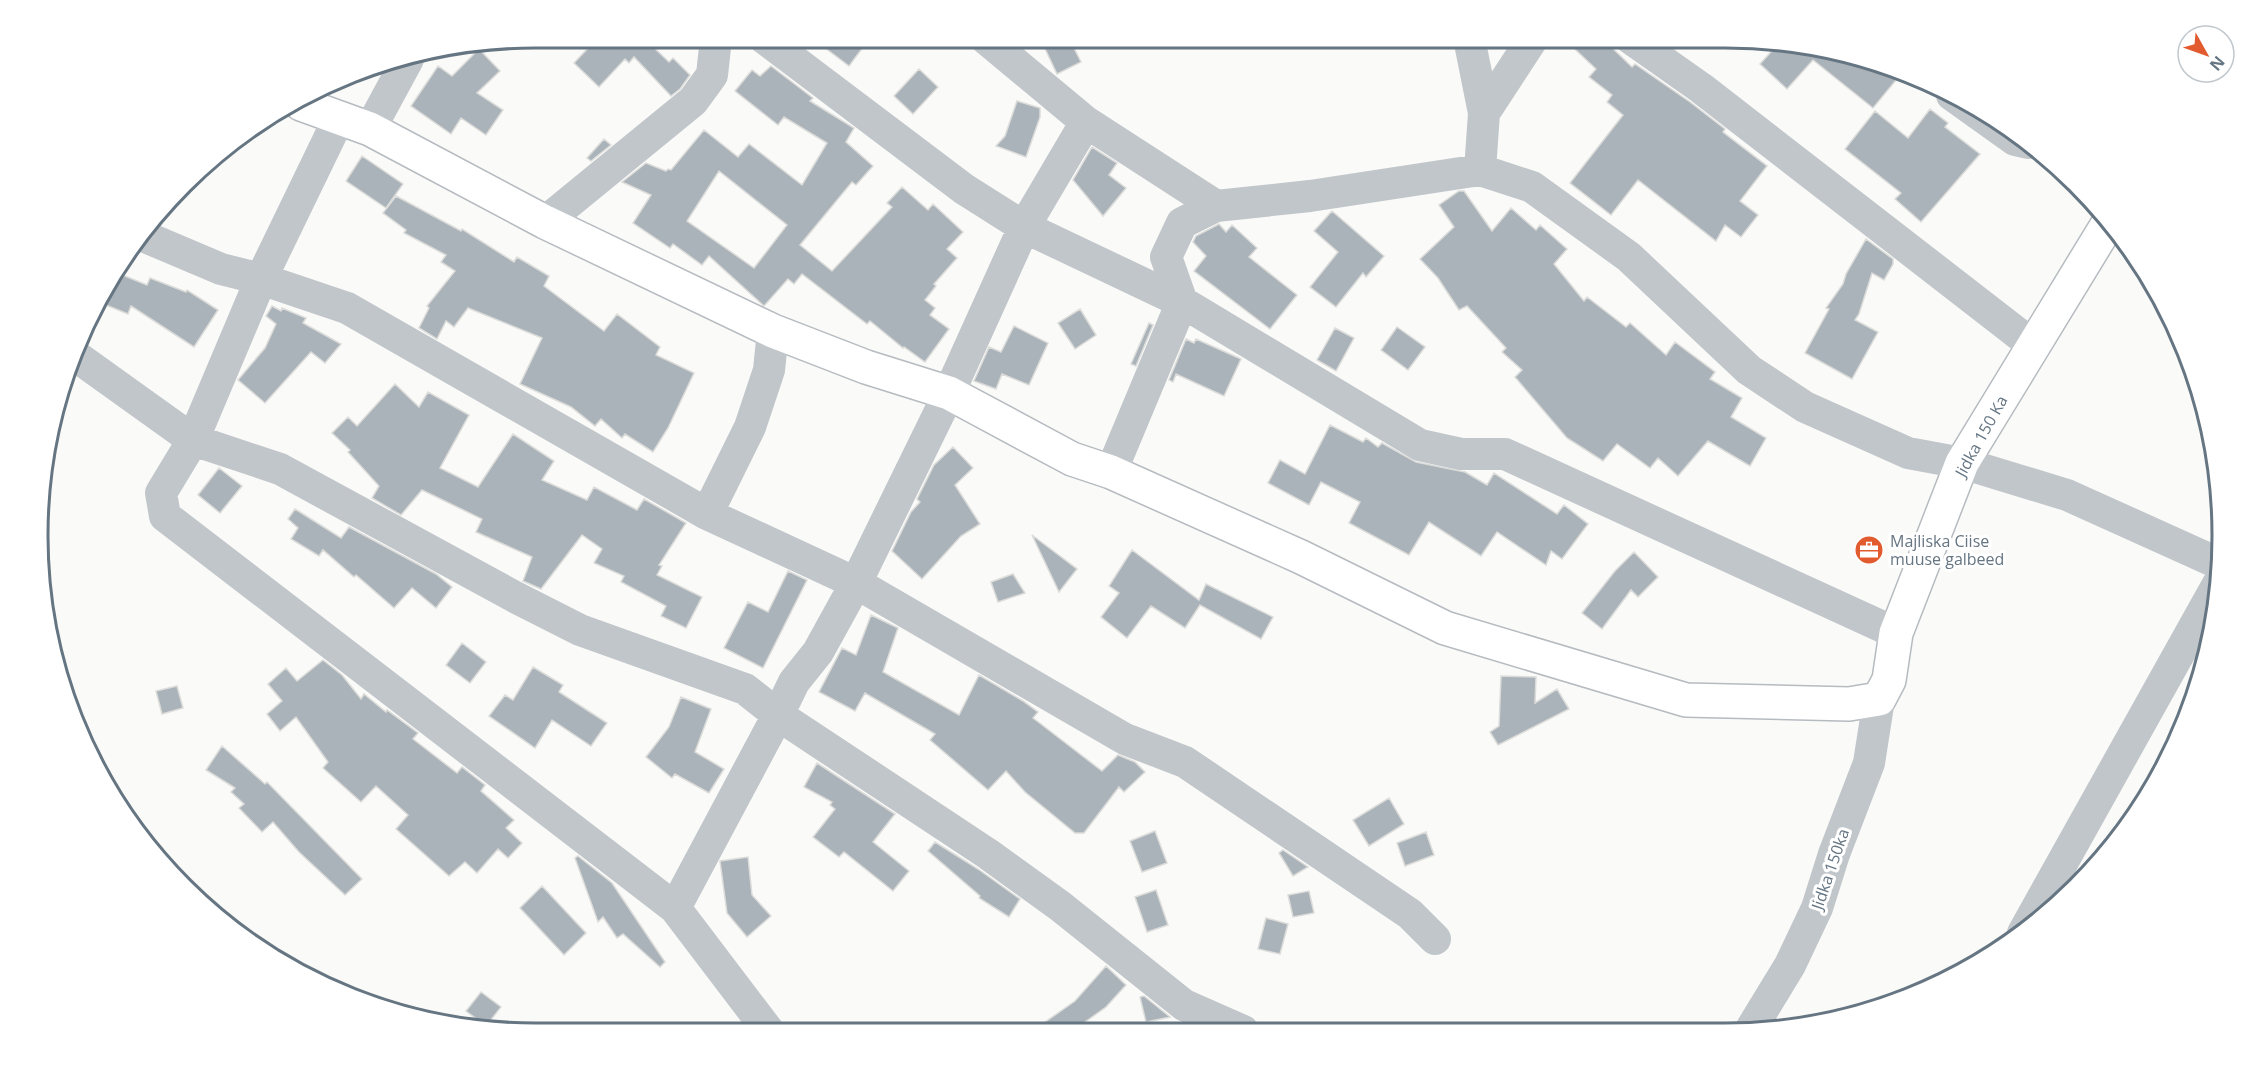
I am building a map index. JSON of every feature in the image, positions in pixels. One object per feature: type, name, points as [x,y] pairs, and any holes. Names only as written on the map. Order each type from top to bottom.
[{"type":"street","points":[[545,222],[693,101],[712,75],[715,48]]},
{"type":"street","points":[[777,48],[964,189],[1024,227],[1182,302],[1420,445],[1461,454],[1505,454],[1896,633]]},
{"type":"street","points":[[997,48],[1086,122],[1216,206]]},
{"type":"street","points":[[1471,48],[1484,113],[1480,170]]},
{"type":"street","points":[[1484,113],[1526,48]]},
{"type":"street","points":[[1644,48],[1701,88],[2034,346]]},
{"type":"street","points":[[370,129],[404,67]]},
{"type":"street","points":[[306,106],[370,129],[545,222],[773,331],[866,366],[949,393],[1072,459],[1111,472],[1301,556],[1445,628],[1686,700],[1849,704],[1879,699]]},
{"type":"street","points":[[339,118],[261,279],[193,440],[161,493],[165,516],[675,908],[762,1023]]},
{"type":"street","points":[[675,908],[794,682],[818,652],[856,583],[949,393],[1024,227],[1086,122]]},
{"type":"street","points":[[1111,472],[1182,302],[1166,257],[1182,223],[1216,206],[1310,196],[1480,170],[1532,188],[1629,257],[1749,370],[1805,407],[1908,453],[1962,463],[2067,495],[2211,560]]},
{"type":"street","name":"Jidka 150 Ka","points":[[1879,699],[1889,680],[1896,633],[1962,463],[2104,230]]},
{"type":"street","points":[[149,239],[221,269],[261,279],[347,308],[707,514],[856,583],[1125,739],[1185,762],[1410,914],[1436,939]]},
{"type":"street","points":[[707,514],[750,427],[769,369],[773,331]]},
{"type":"street","points":[[81,360],[193,440],[280,469],[580,630],[744,689],[778,715],[988,854],[1060,906],[1185,1005],[1225,1023]]},
{"type":"street","points":[[2036,910],[2207,603]]},
{"type":"street","name":"Jidka 150ka","points":[[1755,1022],[1790,965],[1817,908],[1834,854],[1869,763],[1879,699]]},
{"type":"building","points":[[588,48],[654,48],[669,62],[673,58],[690,75],[680,89],[671,96],[634,57],[629,63],[625,59],[599,87],[574,63]]},
{"type":"building","points":[[825,48],[862,48],[849,66]]},
{"type":"building","points":[[1045,48],[1074,48],[1081,62],[1057,74]]},
{"type":"building","points":[[1574,48],[1612,48],[1632,67],[1635,64],[1690,102],[1725,129],[1723,132],[1767,166],[1740,201],[1758,215],[1741,237],[1725,225],[1716,241],[1638,180],[1611,215],[1570,183],[1623,115],[1607,102],[1612,95],[1589,77],[1596,69]]},
{"type":"building","points":[[481,51],[500,71],[477,93],[503,110],[486,135],[461,118],[451,134],[411,106],[438,66],[452,76],[476,52]]},
{"type":"building","points":[[1772,51],[1788,52],[1820,57],[1896,80],[1873,108],[1813,60],[1787,89],[1760,64]]},
{"type":"building","points":[[771,66],[813,98],[810,101],[854,128],[846,142],[873,166],[856,185],[852,182],[800,245],[832,271],[892,207],[887,203],[902,187],[928,210],[933,204],[963,232],[947,249],[957,258],[934,284],[936,286],[925,300],[935,308],[930,315],[949,329],[925,362],[903,348],[870,321],[867,324],[802,274],[794,284],[788,279],[764,306],[709,256],[702,265],[673,244],[670,248],[633,223],[651,195],[622,182],[646,163],[666,171],[671,170],[704,130],[738,157],[749,144],[802,185],[827,143],[784,117],[778,125],[735,91],[752,70],[760,76]],"holes":[[[719,171],[787,225],[754,268],[687,221]]]},
{"type":"building","points":[[919,69],[938,87],[913,114],[894,96]]},
{"type":"building","points":[[1017,101],[1040,108],[1040,117],[1026,157],[996,146],[1005,136]]},
{"type":"building","points":[[1930,109],[1948,123],[1945,127],[1980,154],[1921,222],[1895,199],[1901,193],[1845,149],[1875,111],[1908,138]]},
{"type":"building","points":[[604,139],[611,145],[591,161],[587,158]]},
{"type":"building","points":[[1092,147],[1117,163],[1109,175],[1126,188],[1103,216],[1073,180]]},
{"type":"building","points":[[362,156],[403,184],[386,208],[346,181]]},
{"type":"building","points":[[1459,191],[1464,191],[1492,231],[1511,208],[1536,230],[1540,225],[1567,249],[1554,264],[1584,301],[1587,297],[1626,327],[1630,323],[1666,355],[1675,342],[1715,372],[1710,379],[1742,398],[1731,417],[1766,438],[1750,466],[1708,441],[1678,476],[1658,458],[1650,468],[1617,444],[1603,461],[1567,438],[1515,377],[1522,370],[1502,352],[1506,348],[1467,306],[1459,310],[1438,278],[1420,259],[1454,227],[1439,205]]},
{"type":"building","points":[[396,196],[461,231],[462,229],[514,262],[517,257],[549,276],[544,286],[604,331],[617,314],[660,347],[656,355],[694,373],[668,428],[653,452],[625,434],[622,438],[601,419],[595,426],[571,407],[520,384],[542,338],[468,308],[454,327],[446,321],[437,339],[419,328],[429,308],[427,306],[455,271],[441,262],[446,255],[404,233],[406,230],[383,213]]},
{"type":"building","points":[[1332,211],[1384,256],[1366,277],[1363,273],[1336,307],[1310,287],[1338,252],[1314,231]]},
{"type":"building","points":[[1219,224],[1226,232],[1232,225],[1257,248],[1249,257],[1297,295],[1270,329],[1194,271],[1206,256],[1193,242],[1196,236]]},
{"type":"building","points":[[1866,239],[1893,259],[1893,264],[1884,280],[1872,273],[1855,320],[1878,332],[1852,379],[1805,353],[1829,309],[1826,308],[1843,284],[1846,274]]},
{"type":"building","points":[[123,275],[147,285],[150,278],[186,292],[187,290],[218,310],[194,347],[131,306],[128,314],[106,305]]},
{"type":"building","points":[[272,306],[306,318],[303,323],[341,344],[325,363],[311,352],[265,403],[238,380],[265,348],[276,324],[266,316]]},
{"type":"building","points":[[1080,309],[1096,335],[1075,349],[1058,323]]},
{"type":"building","points":[[1149,323],[1153,325],[1136,366],[1131,364]]},
{"type":"building","points":[[1014,326],[1048,343],[1029,385],[1002,374],[996,389],[974,381],[989,347],[1001,352]]},
{"type":"building","points":[[1397,327],[1425,347],[1408,370],[1381,350]]},
{"type":"building","points":[[1335,328],[1354,338],[1336,371],[1317,360]]},
{"type":"building","points":[[1186,339],[1194,343],[1196,339],[1241,359],[1224,396],[1176,374],[1173,382],[1169,380]]},
{"type":"building","points":[[395,384],[419,407],[428,392],[469,415],[440,468],[478,487],[513,434],[554,461],[542,480],[587,500],[594,487],[637,510],[644,499],[686,523],[659,565],[662,566],[657,575],[702,597],[686,628],[661,616],[666,606],[621,582],[624,576],[594,563],[602,549],[582,535],[541,589],[523,581],[532,557],[476,532],[482,519],[422,490],[401,515],[372,498],[379,486],[348,452],[350,450],[332,433],[348,417],[357,426]]},
{"type":"building","points":[[1330,425],[1363,442],[1366,438],[1378,447],[1382,443],[1416,462],[1465,472],[1487,485],[1494,473],[1557,514],[1564,505],[1588,524],[1562,559],[1551,551],[1546,565],[1497,532],[1481,556],[1429,522],[1409,555],[1349,523],[1360,502],[1321,482],[1309,505],[1268,483],[1280,460],[1305,474]]},
{"type":"building","points":[[953,447],[973,468],[955,485],[980,524],[961,536],[922,579],[892,551],[911,512],[920,502],[917,499],[934,465]]},
{"type":"building","points":[[219,468],[242,486],[220,513],[198,495]]},
{"type":"building","points":[[295,509],[341,538],[349,527],[436,574],[452,587],[436,608],[412,588],[394,608],[323,550],[319,556],[291,539],[298,528],[288,519]]},
{"type":"building","points":[[1032,535],[1077,569],[1059,592]]},
{"type":"building","points":[[1132,550],[1199,600],[1206,584],[1273,617],[1261,639],[1200,605],[1185,628],[1151,606],[1127,638],[1101,617],[1119,593],[1109,586]]},
{"type":"building","points":[[1634,552],[1658,577],[1638,597],[1631,590],[1602,629],[1582,613],[1615,571]]},
{"type":"building","points":[[788,571],[807,580],[763,668],[724,648],[748,602],[768,612]]},
{"type":"building","points":[[1013,574],[1025,593],[998,602],[991,582]]},
{"type":"building","points":[[871,615],[898,628],[883,672],[959,715],[979,675],[1038,712],[1033,718],[1102,771],[1118,755],[1135,762],[1145,772],[1124,792],[1119,787],[1084,833],[1075,833],[1025,792],[1006,771],[988,790],[930,740],[935,734],[865,693],[855,711],[819,692],[842,648],[856,655]]},
{"type":"building","points":[[462,643],[486,662],[470,683],[446,665]]},
{"type":"building","points":[[323,660],[342,675],[361,699],[364,694],[418,733],[413,739],[457,773],[462,767],[485,785],[481,791],[514,820],[506,828],[522,843],[508,858],[498,849],[477,873],[465,862],[449,876],[396,829],[408,815],[376,786],[361,802],[323,768],[328,762],[296,717],[280,731],[267,714],[282,701],[268,684],[286,668],[297,681]]},
{"type":"building","points":[[533,667],[563,685],[559,692],[607,723],[591,746],[552,720],[535,748],[489,716],[505,695],[513,700]]},
{"type":"building","points":[[1501,676],[1536,677],[1535,703],[1557,689],[1569,709],[1498,745],[1490,732],[1499,726]]},
{"type":"building","points":[[177,686],[183,708],[162,714],[156,691]]},
{"type":"building","points":[[681,697],[711,709],[695,752],[724,769],[709,793],[675,774],[672,778],[646,757],[669,727]]},
{"type":"building","points":[[222,746],[265,784],[267,782],[362,879],[345,895],[299,852],[273,822],[262,832],[239,808],[244,804],[231,792],[235,788],[206,770]]},
{"type":"building","points":[[817,763],[895,814],[873,842],[909,871],[893,891],[844,852],[839,857],[813,837],[835,809],[830,805],[832,802],[804,787]]},
{"type":"building","points":[[1389,798],[1404,824],[1369,846],[1353,820]]},
{"type":"building","points":[[1155,831],[1167,863],[1142,872],[1130,841]]},
{"type":"building","points":[[1426,832],[1434,855],[1405,866],[1397,843]]},
{"type":"building","points":[[935,842],[1020,899],[1009,917],[979,898],[980,896],[928,851]]},
{"type":"building","points":[[1283,850],[1308,867],[1293,876],[1279,853]]},
{"type":"building","points":[[578,856],[612,883],[665,962],[660,967],[623,934],[617,938],[603,917],[598,922],[575,858]]},
{"type":"building","points":[[748,857],[752,895],[771,916],[747,937],[727,913],[720,861]]},
{"type":"building","points":[[542,886],[586,933],[564,955],[520,908]]},
{"type":"building","points":[[1156,890],[1168,925],[1147,932],[1135,897]]},
{"type":"building","points":[[1309,891],[1314,913],[1293,917],[1288,895]]},
{"type":"building","points":[[1266,918],[1288,924],[1280,954],[1258,949]]},
{"type":"building","points":[[1106,966],[1126,985],[1106,1007],[1084,1023],[1044,1023],[1075,1001]]},
{"type":"building","points":[[481,992],[501,1007],[490,1021],[477,1020],[466,1011]]},
{"type":"building","points":[[1144,996],[1170,1017],[1146,1022],[1140,997]]},
{"type":"place","name":"Majliska Ciise muuse galbeed","points":[[1869,550]]}]
